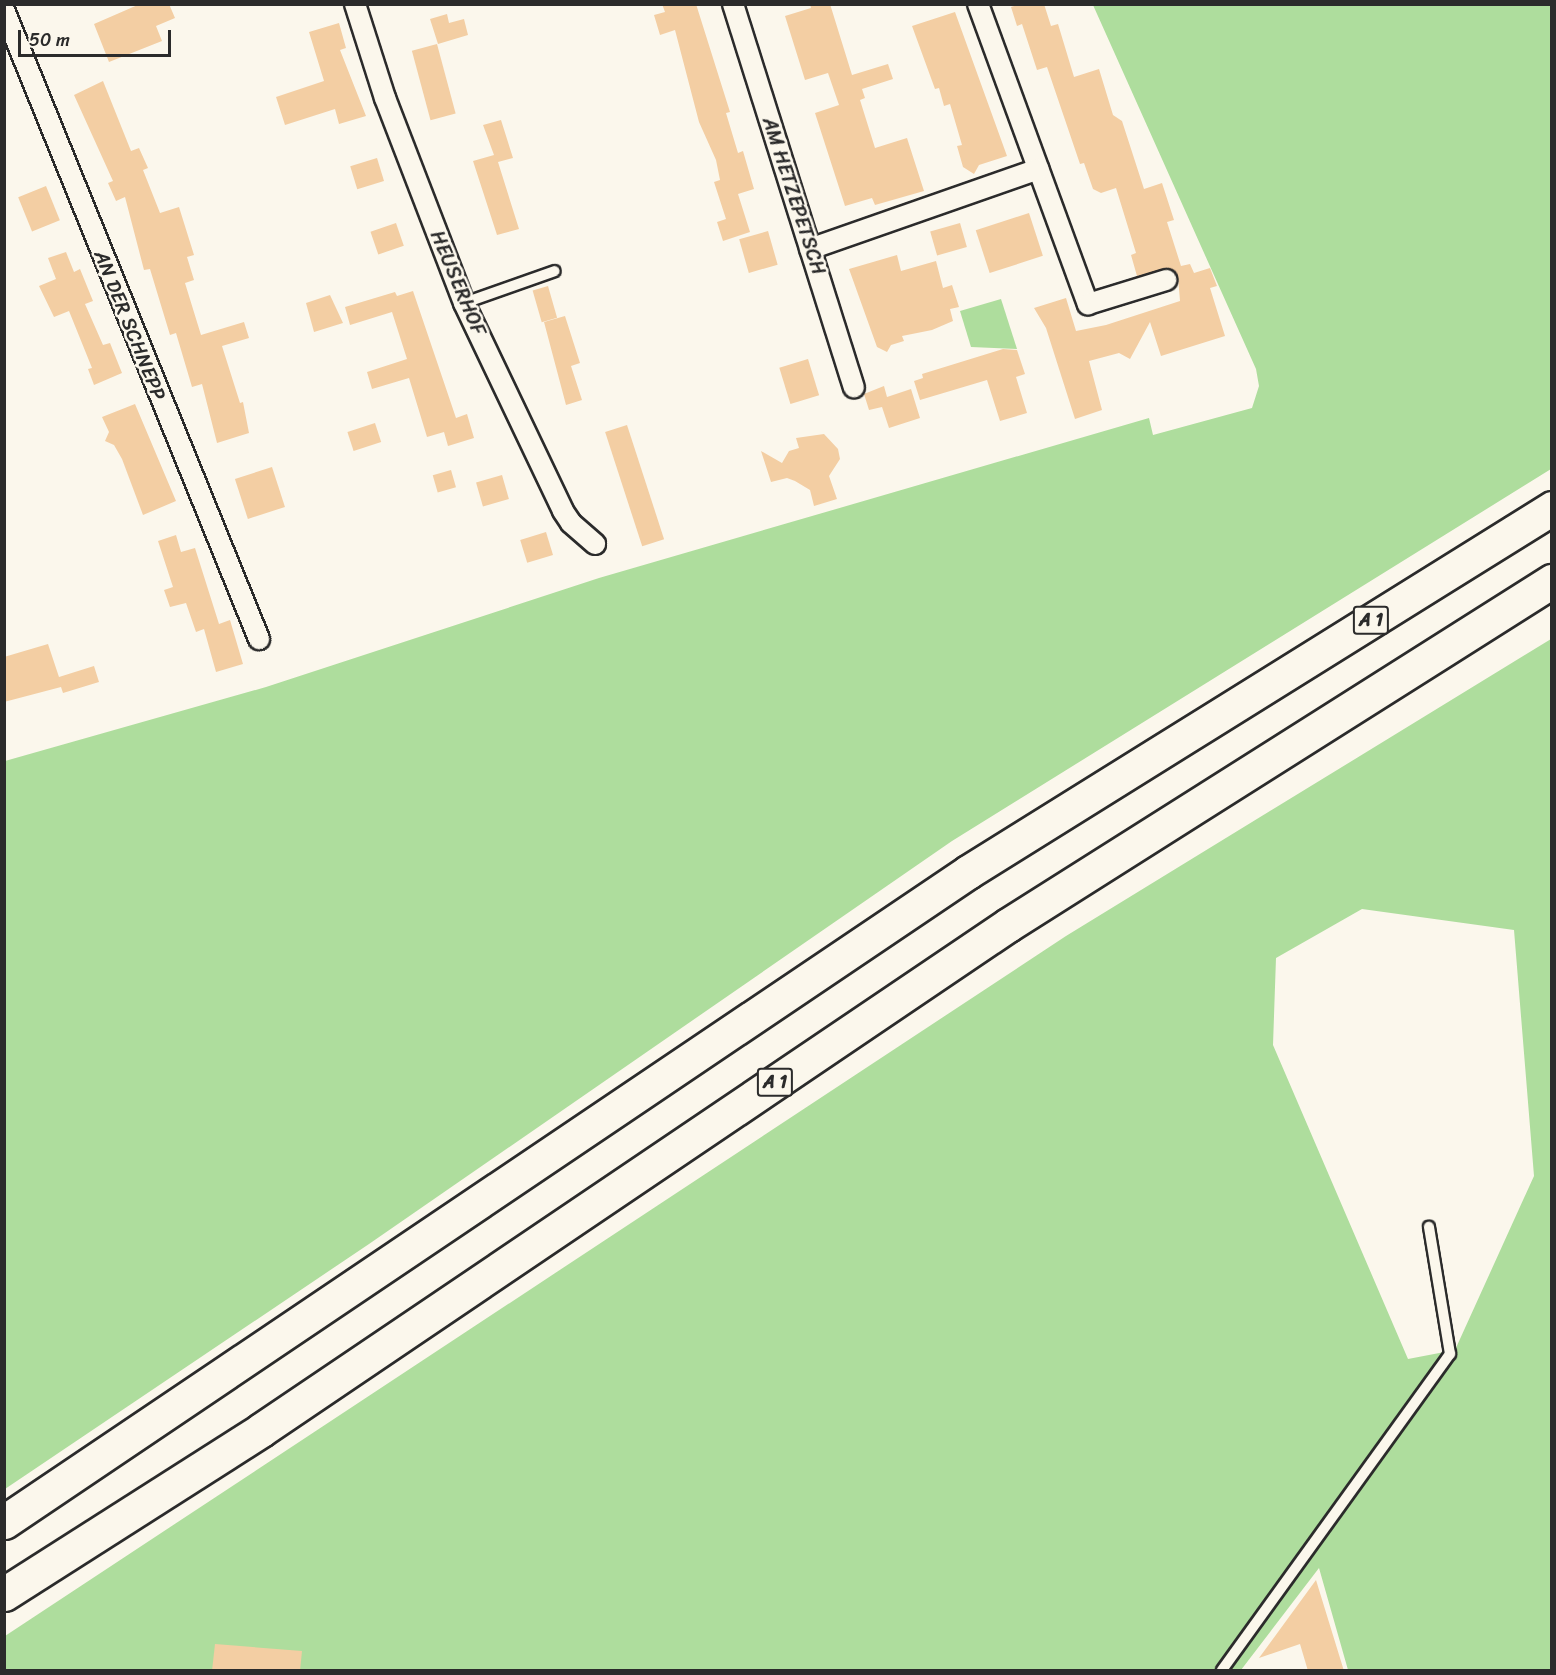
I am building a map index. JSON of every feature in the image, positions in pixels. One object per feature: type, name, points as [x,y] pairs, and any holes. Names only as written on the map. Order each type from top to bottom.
[{"type":"highway","name":"A 1","points":[[4,1522],[968,872],[1551,508]]},
{"type":"highway","name":"A 1","points":[[4,1594],[271,1424],[1008,925],[1551,580]]},
{"type":"street","name":"HEUSERHOF","points":[[355,4],[385,98],[464,303],[563,511],[571,523],[594,544]]},
{"type":"street","name":"AM HETZEPETSCH","points":[[733,4],[854,387]]},
{"type":"street","points":[[978,4],[1088,304],[1166,280]]},
{"type":"street","name":"AN DER SCHNEPP","points":[[4,10],[259,639]]},
{"type":"street","points":[[810,249],[1038,169]]},
{"type":"lane","points":[[464,303],[555,271]]},
{"type":"lane","points":[[1222,1671],[1450,1354],[1429,1227]]},
{"type":"green space","points":[[1093,5],[1551,5],[1551,469],[952,841],[369,1244],[5,1489],[5,761],[266,687],[599,578],[1149,418],[1153,435],[1252,408],[1259,386],[1256,369]]},
{"type":"green space","points":[[1001,299],[1017,349],[971,347],[960,311]]},
{"type":"green space","points":[[1551,639],[1551,1670],[1348,1670],[1319,1568],[1241,1670],[5,1670],[5,1636],[1066,936]],"holes":[[[1362,909],[1514,930],[1534,1176],[1455,1350],[1408,1359],[1273,1045],[1276,958]]]},
{"type":"building","points":[[140,4],[169,4],[175,18],[156,26],[162,41],[109,62],[94,24]]},
{"type":"building","points":[[662,4],[696,4],[730,112],[726,113],[738,153],[743,151],[754,189],[738,194],[750,232],[723,241],[717,222],[726,219],[714,182],[720,180],[716,160],[699,122],[675,30],[660,35],[654,15],[665,12]]},
{"type":"building","points":[[810,4],[830,4],[852,75],[888,64],[893,79],[862,89],[865,98],[860,100],[875,148],[907,138],[924,191],[875,205],[872,198],[845,206],[815,113],[839,105],[828,73],[805,80],[785,16],[811,8]]},
{"type":"building","points":[[1020,4],[1044,4],[1051,26],[1058,24],[1074,77],[1099,69],[1113,115],[1122,121],[1144,189],[1162,183],[1174,220],[1167,222],[1181,266],[1190,264],[1194,273],[1210,268],[1217,286],[1210,288],[1225,336],[1161,356],[1150,322],[1130,359],[1119,353],[1089,361],[1102,410],[1075,419],[1046,328],[1034,308],[1066,298],[1076,331],[1106,325],[1180,301],[1178,277],[1168,268],[1137,276],[1131,255],[1136,253],[1116,188],[1101,193],[1093,189],[1084,163],[1080,164],[1047,67],[1037,70],[1022,24],[1017,26],[1011,7]]},
{"type":"building","points":[[955,12],[1007,156],[979,165],[974,174],[963,167],[957,146],[962,145],[950,104],[944,106],[939,88],[935,89],[912,26]]},
{"type":"building","points":[[447,14],[449,23],[464,19],[468,35],[438,44],[430,19]]},
{"type":"building","points":[[339,23],[346,48],[340,50],[366,116],[339,124],[335,109],[285,125],[276,97],[324,81],[309,32]]},
{"type":"building","points":[[437,44],[456,114],[431,120],[412,51]]},
{"type":"building","points":[[103,81],[131,151],[139,148],[148,168],[143,170],[160,213],[179,207],[194,255],[187,257],[194,280],[185,283],[201,335],[244,322],[249,338],[222,346],[240,403],[243,402],[249,433],[217,443],[202,384],[192,387],[176,333],[170,335],[150,269],[144,270],[125,197],[116,201],[108,183],[113,181],[74,95]]},
{"type":"building","points":[[501,120],[513,158],[498,162],[519,229],[497,235],[473,161],[494,155],[483,125]]},
{"type":"building","points":[[377,158],[384,181],[357,189],[350,166]]},
{"type":"building","points":[[46,186],[60,220],[32,232],[18,197]]},
{"type":"building","points":[[1029,213],[1043,256],[990,273],[976,230]]},
{"type":"building","points":[[396,223],[404,246],[378,254],[370,232]]},
{"type":"building","points":[[960,223],[967,247],[937,256],[930,232]]},
{"type":"building","points":[[768,231],[778,265],[749,273],[739,239]]},
{"type":"building","points":[[66,252],[74,272],[80,269],[93,301],[85,304],[103,345],[110,343],[122,373],[94,385],[88,369],[92,368],[69,311],[54,317],[39,286],[56,279],[48,258]]},
{"type":"building","points":[[897,255],[901,271],[936,261],[943,288],[952,285],[959,307],[950,309],[953,321],[932,330],[902,336],[904,341],[891,345],[887,352],[877,347],[849,269]]},
{"type":"building","points":[[548,286],[557,318],[542,322],[533,290]]},
{"type":"building","points":[[413,291],[456,418],[467,414],[474,438],[448,446],[444,432],[427,437],[409,378],[372,389],[367,372],[407,359],[392,312],[350,325],[345,307],[395,292],[397,296]]},
{"type":"building","points":[[330,295],[343,323],[314,332],[306,303]]},
{"type":"building","points":[[565,316],[580,363],[571,366],[582,400],[566,405],[544,322]]},
{"type":"building","points":[[1003,349],[1017,350],[1025,374],[1016,377],[1027,413],[1000,421],[987,380],[920,400],[914,381],[923,378],[922,374]]},
{"type":"building","points":[[808,359],[819,395],[790,404],[779,368]]},
{"type":"building","points":[[884,386],[887,397],[911,389],[920,418],[889,428],[882,407],[869,410],[864,394]]},
{"type":"building","points":[[135,404],[176,501],[143,515],[122,459],[114,445],[105,441],[109,432],[102,417]]},
{"type":"building","points":[[375,423],[381,442],[354,451],[347,432]]},
{"type":"building","points":[[627,425],[664,539],[642,546],[605,432]]},
{"type":"building","points":[[824,434],[838,449],[840,459],[829,476],[837,499],[814,506],[810,490],[795,481],[787,478],[771,482],[761,451],[782,463],[789,451],[799,448],[796,438]]},
{"type":"building","points":[[272,467],[285,507],[248,519],[235,479]]},
{"type":"building","points":[[451,470],[456,487],[438,493],[433,475]]},
{"type":"building","points":[[502,475],[509,499],[483,506],[476,482]]},
{"type":"building","points":[[546,532],[553,555],[527,563],[520,540]]},
{"type":"building","points":[[176,535],[181,552],[195,548],[219,624],[230,620],[243,664],[216,672],[204,629],[196,632],[186,603],[170,607],[164,590],[173,587],[158,541]]},
{"type":"building","points":[[48,644],[59,677],[94,666],[99,682],[63,693],[61,687],[4,702],[4,657]]},
{"type":"building","points":[[1316,1580],[1344,1671],[1308,1671],[1300,1644],[1259,1658]]},
{"type":"building","points":[[215,1644],[302,1651],[300,1671],[212,1671]]}]
